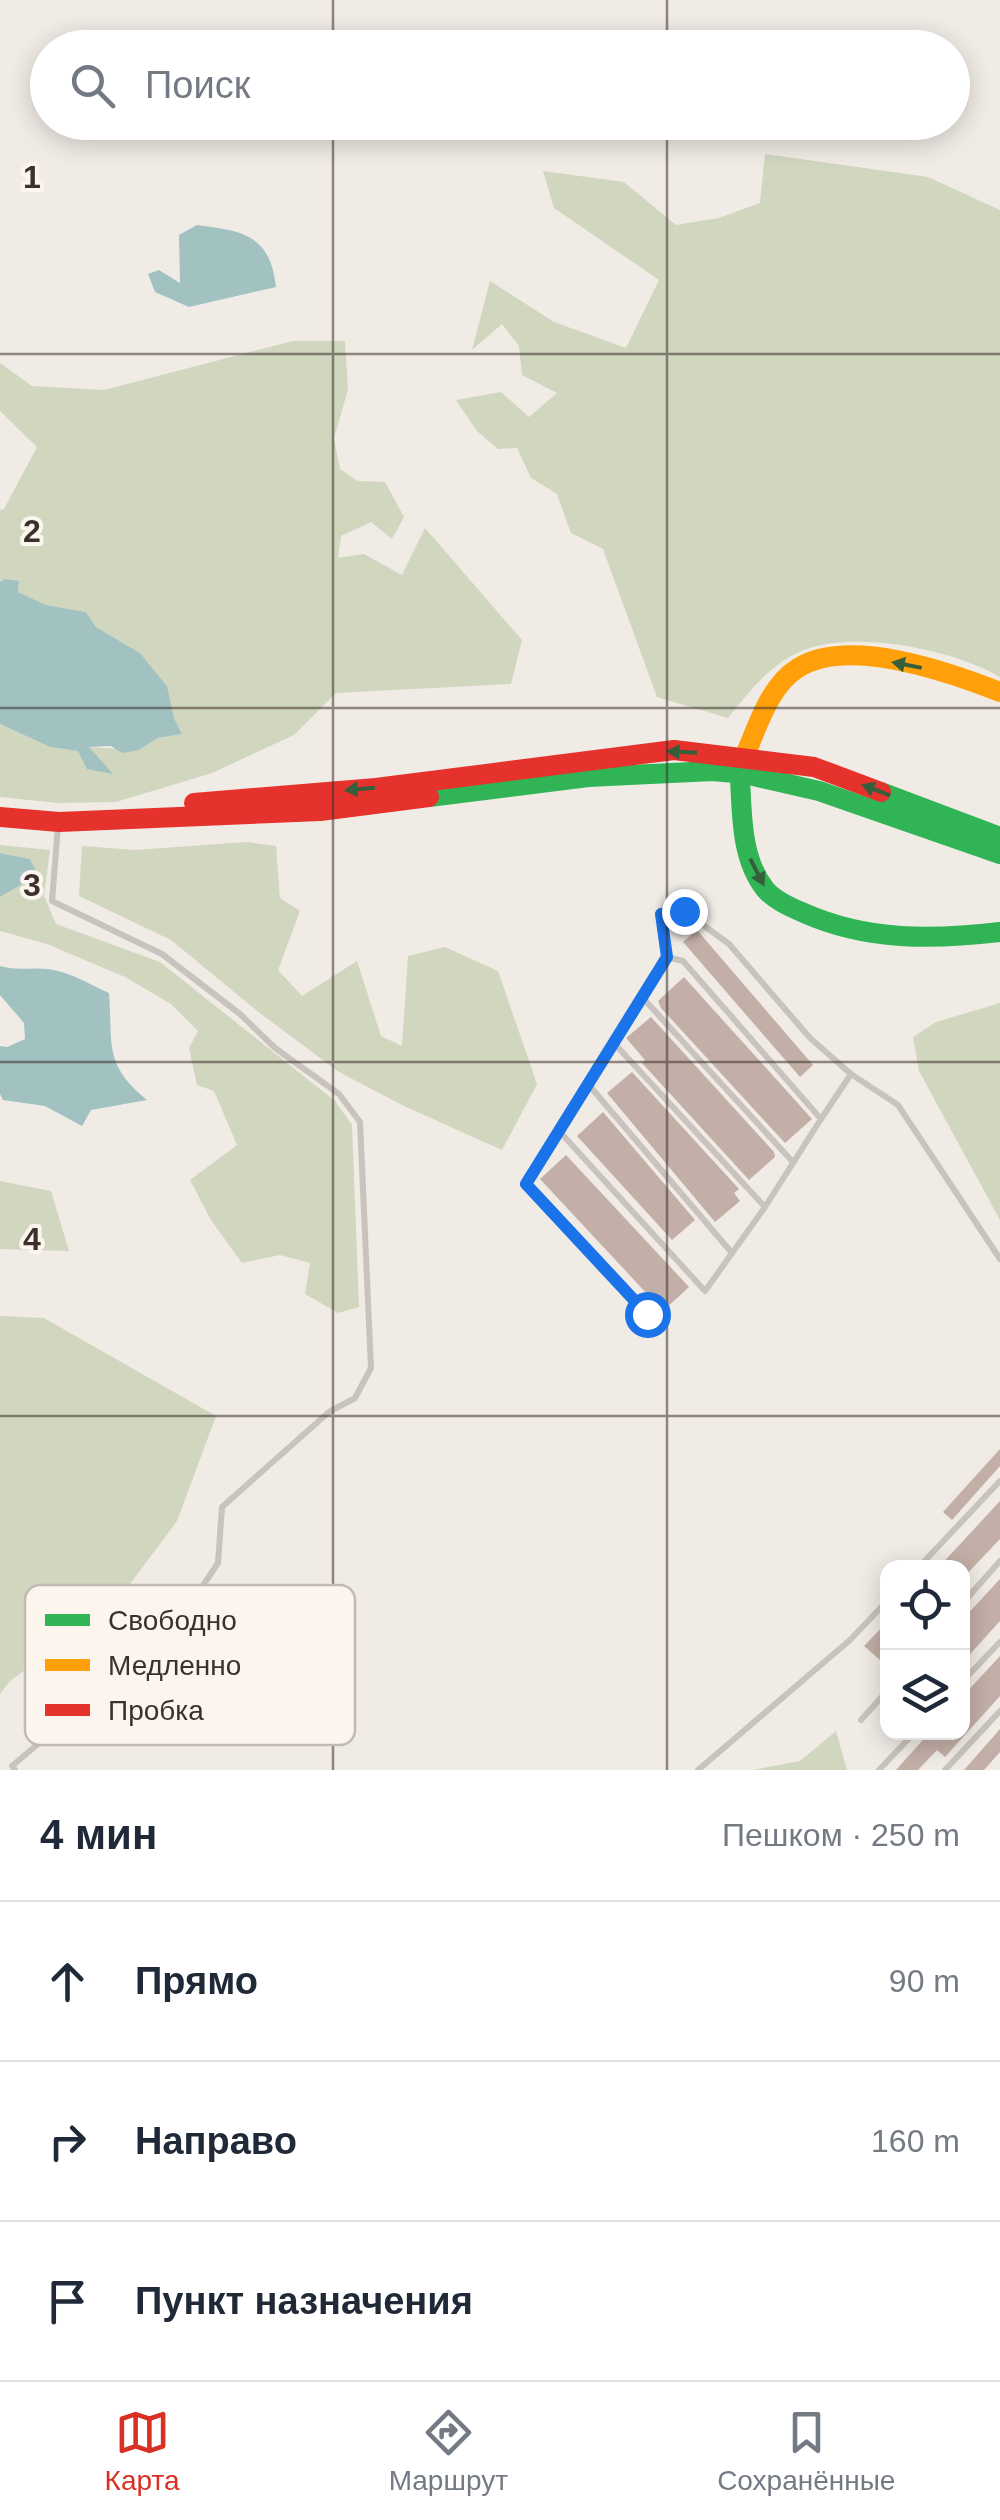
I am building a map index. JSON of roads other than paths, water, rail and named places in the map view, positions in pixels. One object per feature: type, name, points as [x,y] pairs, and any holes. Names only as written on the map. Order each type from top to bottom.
[{"type":"main road","points":[[746,753],[763,715],[786,680],[800,668],[820,660],[844,656],[891,662],[950,674],[1000,692]]},
{"type":"main road","points":[[7,818],[376,788],[674,750],[814,766],[1000,837]]},
{"type":"main road","points":[[7,818],[58,822],[320,811],[588,777],[712,771],[819,791],[1000,854]]},
{"type":"main road","points":[[740,778],[750,863],[766,891],[788,905],[820,921],[888,936],[952,939],[1000,932]]},
{"type":"lane","points":[[58,822],[52,901],[162,954],[240,1014],[275,1048],[340,1094],[360,1122],[370,1368],[355,1398],[329,1412],[222,1507],[218,1563],[203,1585]]},
{"type":"lane","points":[[647,1314],[526,1184],[667,957],[661,914],[684,911],[729,944],[810,1038],[851,1074],[898,1105],[998,1248],[1000,1259]]},
{"type":"lane","points":[[667,957],[682,961],[820,1119]]},
{"type":"lane","points":[[642,997],[792,1161]]},
{"type":"lane","points":[[613,1042],[765,1207]]},
{"type":"lane","points":[[560,1132],[706,1291],[851,1074]]},
{"type":"lane","points":[[588,1084],[732,1254]]},
{"type":"lane","points":[[926,1560],[1000,1481]]},
{"type":"lane","points":[[970,1595],[1000,1562]]},
{"type":"lane","points":[[698,1770],[850,1640],[880,1608]]},
{"type":"lane","points":[[970,1674],[1000,1642]]},
{"type":"lane","points":[[861,1720],[880,1699]]},
{"type":"lane","points":[[945,1770],[1000,1711]]},
{"type":"lane","points":[[879,1770],[907,1740]]},
{"type":"lane","points":[[14,1770],[12,1766],[37,1745]]},
{"type":"water","points":[[197,225],[241,234],[261,246],[268,256],[276,287],[189,307],[155,292],[148,274],[159,270],[180,283],[179,235]]},
{"type":"water","points":[[19,581],[18,592],[46,605],[86,612],[96,627],[140,653],[167,686],[182,734],[158,738],[139,750],[122,753],[111,746],[89,747],[113,774],[87,769],[78,751],[50,747],[0,724],[0,582]]},
{"type":"water","points":[[0,853],[30,859],[38,875],[0,897]]},
{"type":"water","points":[[0,966],[56,971],[109,993],[111,1040],[117,1064],[147,1100],[91,1110],[82,1126],[45,1106],[3,1100],[0,1046],[25,1039],[24,1023],[0,995]]}]
